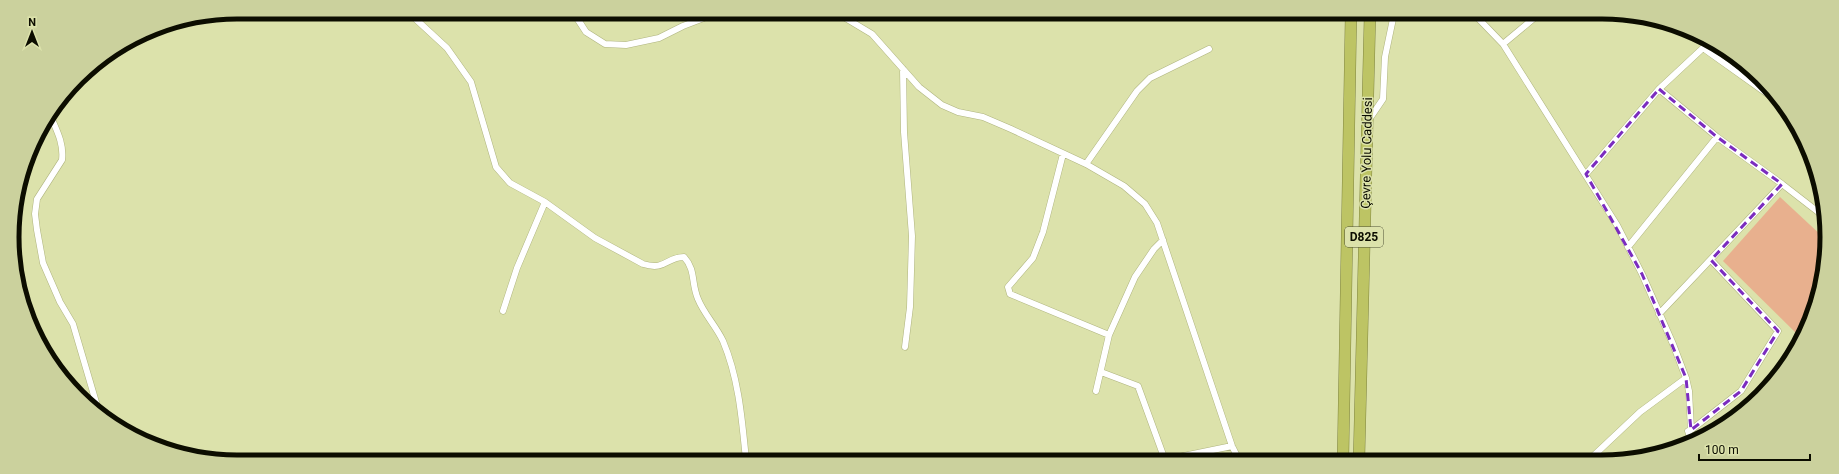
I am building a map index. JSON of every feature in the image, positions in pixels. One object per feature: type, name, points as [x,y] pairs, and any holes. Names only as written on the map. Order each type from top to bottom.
[{"type":"highway","name":"Çevre Yolu Caddesi","points":[[1343,455],[1351,19]]},
{"type":"highway","name":"Çevre Yolu Caddesi","points":[[1359,455],[1366,124],[1370,19]]},
{"type":"street","points":[[416,19],[447,48],[471,82],[496,167],[510,183],[545,202],[595,238],[642,264],[661,266],[678,257],[684,257],[691,264],[698,298],[723,340],[733,374],[741,407],[746,455]]},
{"type":"street","points":[[578,19],[586,32],[605,44],[626,44],[659,38],[701,19]]},
{"type":"street","points":[[847,19],[872,34],[919,87],[942,105],[958,112],[983,118],[1011,129],[1086,164],[1124,186],[1145,204],[1157,223],[1183,305],[1232,446],[1236,455]]},
{"type":"street","points":[[1366,124],[1383,99],[1385,57],[1393,19]]},
{"type":"street","points":[[1479,19],[1503,44],[1617,225],[1673,344],[1686,378],[1689,391],[1691,430]]},
{"type":"street","points":[[1503,44],[1533,19]]},
{"type":"street","points":[[1586,174],[1659,89],[1705,45]]},
{"type":"street","points":[[1703,48],[1766,93]]},
{"type":"street","points":[[1086,164],[1137,91],[1150,78],[1209,49]]},
{"type":"street","points":[[903,69],[904,132],[912,236],[910,307],[905,347]]},
{"type":"street","points":[[1659,89],[1717,137],[1782,184],[1819,213]]},
{"type":"street","points":[[52,122],[60,137],[63,152],[62,160],[37,199],[35,214],[43,263],[60,302],[72,324],[96,404]]},
{"type":"street","points":[[1628,247],[1717,137]]},
{"type":"street","points":[[1063,154],[1043,232],[1033,258],[1008,287],[1010,294],[1110,335]]},
{"type":"street","points":[[1659,314],[1782,184]]},
{"type":"street","points":[[503,311],[517,268],[545,202]]},
{"type":"street","points":[[1096,391],[1110,335],[1134,277],[1154,248],[1163,240]]},
{"type":"street","points":[[1690,436],[1688,431],[1741,391],[1778,331],[1711,260]]},
{"type":"street","points":[[1101,372],[1138,386],[1163,455]]},
{"type":"street","points":[[1594,455],[1640,412],[1686,378]]},
{"type":"street","points":[[1189,455],[1232,446]]},
{"type":"highlighted area","points":[[1659,89],[1717,137],[1782,184],[1711,260],[1778,331],[1741,391],[1691,430],[1686,378],[1642,274],[1586,174]]},
{"type":"shaded area","points":[[1780,197],[1820,234],[1820,251],[1816,280],[1813,293],[1797,334],[1723,261]]}]
